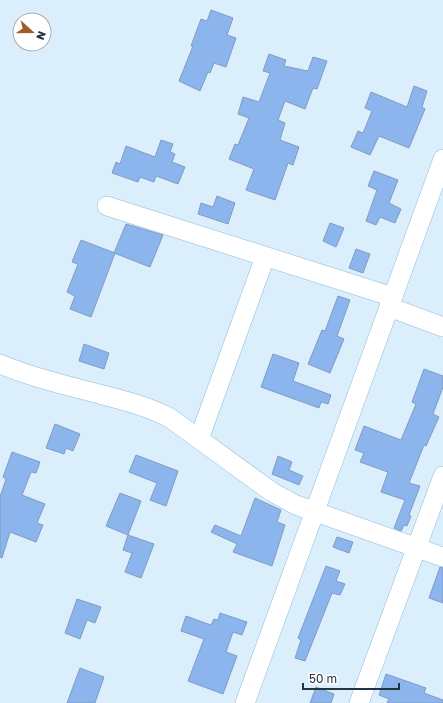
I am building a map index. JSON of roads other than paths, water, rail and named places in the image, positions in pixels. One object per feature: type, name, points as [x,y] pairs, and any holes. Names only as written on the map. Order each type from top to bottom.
[{"type":"street","points":[[245,703],[443,159]]},
{"type":"street","points":[[107,206],[265,257],[391,302],[443,327]]},
{"type":"street","points":[[199,439],[265,257]]},
{"type":"street","points":[[0,364],[21,373],[131,402],[154,410],[170,418],[272,492],[296,505],[315,510],[443,557]]},
{"type":"street","points":[[359,703],[443,476]]}]
